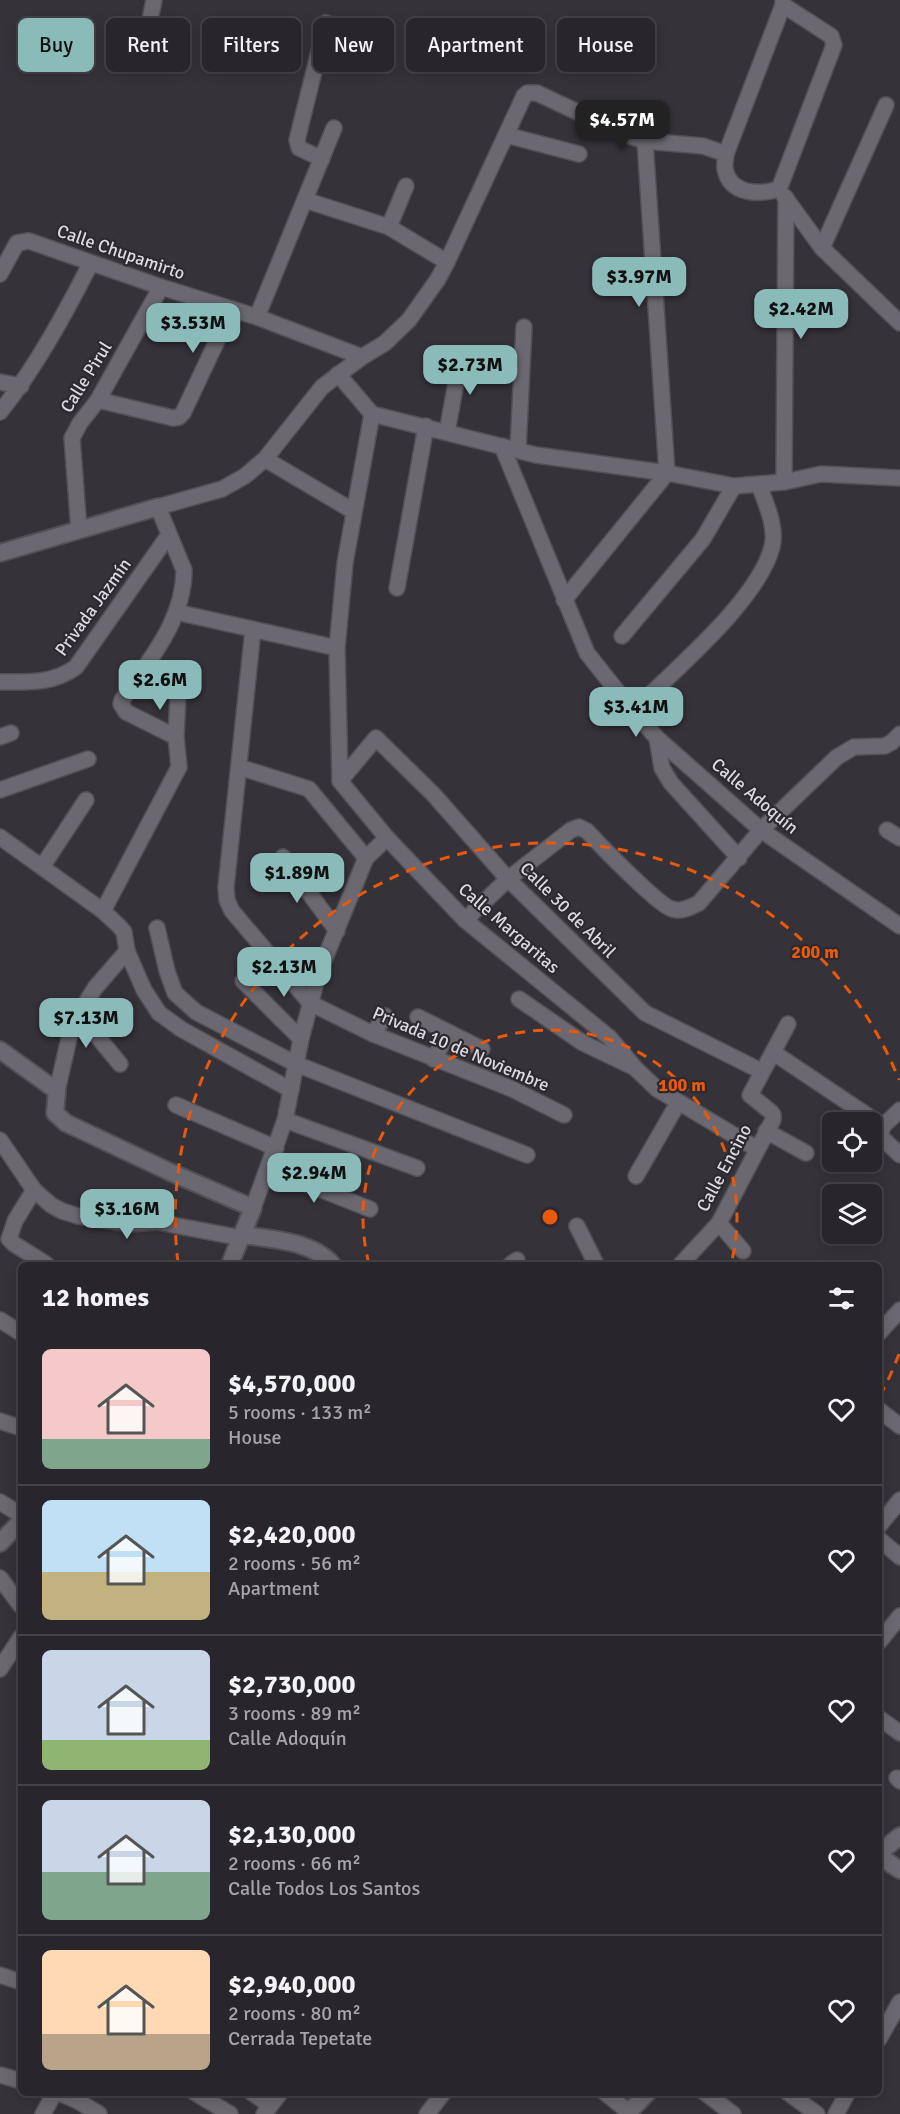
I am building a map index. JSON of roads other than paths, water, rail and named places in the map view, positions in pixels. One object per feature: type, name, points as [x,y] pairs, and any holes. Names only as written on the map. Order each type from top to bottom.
[{"type":"street","points":[[150,18],[154,0]]},
{"type":"street","points":[[782,194],[746,191],[732,182],[725,168],[726,154],[783,3],[831,36],[834,45],[782,194],[784,482]]},
{"type":"street","points":[[314,72],[297,140],[299,148],[322,159]]},
{"type":"street","points":[[0,553],[222,489],[245,476],[265,459],[321,387],[385,343],[409,320],[447,262],[527,93],[537,93],[624,134],[645,141],[703,146],[726,154]]},
{"type":"street","points":[[822,248],[886,105]]},
{"type":"street","points":[[257,317],[334,128]]},
{"type":"street","points":[[506,135],[579,154]]},
{"type":"street","points":[[564,600],[667,473],[645,141]]},
{"type":"street","points":[[389,227],[406,186]]},
{"type":"street","points":[[782,194],[822,248],[900,323]]},
{"type":"street","points":[[305,200],[389,227],[447,262]]},
{"type":"street","name":"Calle Chupamirto","points":[[0,274],[15,246],[20,241],[29,241],[161,287],[257,317],[362,357]]},
{"type":"street","points":[[0,412],[21,386],[52,336],[91,263]]},
{"type":"street","name":"Calle Pirul","points":[[79,530],[72,438],[80,423],[98,400],[161,287]]},
{"type":"street","points":[[98,400],[173,418],[179,417],[183,413],[232,309]]},
{"type":"street","points":[[519,449],[524,327]]},
{"type":"street","points":[[447,432],[461,355]]},
{"type":"street","points":[[338,374],[372,414],[536,455],[667,473],[734,486],[784,482],[821,474],[900,478]]},
{"type":"street","points":[[0,382],[21,386]]},
{"type":"street","points":[[340,781],[337,648],[345,563],[372,414]]},
{"type":"street","points":[[397,588],[426,426]]},
{"type":"street","name":"Calle Adoquín","points":[[502,446],[587,653],[633,711],[657,738],[761,830],[900,926]]},
{"type":"street","points":[[265,459],[353,511]]},
{"type":"street","points":[[633,711],[732,614],[751,588],[772,547],[773,531],[759,485]]},
{"type":"street","points":[[622,636],[703,539],[734,486]]},
{"type":"street","points":[[158,507],[168,536],[184,570],[184,581],[170,629],[121,704],[126,712],[176,737]]},
{"type":"street","name":"Privada Jazmín","points":[[0,682],[48,680],[66,674],[76,667],[168,536]]},
{"type":"street","points":[[176,612],[337,648]]},
{"type":"street","points":[[253,630],[226,900],[232,911],[310,1003]]},
{"type":"street","points":[[103,911],[178,769],[176,737],[179,675]]},
{"type":"street","points":[[465,920],[508,879],[571,830],[579,827],[670,909],[685,910],[699,903],[761,830],[837,757],[854,747],[885,746],[900,734]]},
{"type":"street","name":"Calle 30 de Abril","points":[[340,781],[376,738],[434,795],[508,879],[645,1013],[761,1071]]},
{"type":"street","points":[[657,738],[662,768],[671,783],[739,858]]},
{"type":"street","points":[[0,790],[88,759]]},
{"type":"street","points":[[239,767],[309,789],[366,858]]},
{"type":"street","name":"Calle Margaritas","points":[[340,781],[387,838],[465,920],[610,1038],[636,1069]]},
{"type":"street","points":[[42,867],[86,800]]},
{"type":"street","points":[[0,837],[103,911],[124,932],[127,951],[144,990],[159,1013],[181,1029],[291,1090]]},
{"type":"street","points":[[231,1262],[269,1169],[285,1120],[301,1039],[318,975],[366,858],[387,838]]},
{"type":"street","points":[[283,857],[337,931]]},
{"type":"street","points":[[157,928],[167,971],[175,993],[196,1011],[296,1064],[527,1155]]},
{"type":"street","points":[[127,951],[78,1012],[68,1038],[57,1090],[55,1113],[66,1123],[170,1172],[254,1208]]},
{"type":"street","points":[[243,981],[301,1039]]},
{"type":"street","points":[[519,999],[583,1043],[636,1069],[657,1089],[678,1103],[757,1149]]},
{"type":"street","name":"Privada 10 de Noviembre","points":[[310,1003],[374,1034],[512,1089],[564,1115]]},
{"type":"street","points":[[78,1012],[120,1064]]},
{"type":"street","points":[[374,1034],[385,1016]]},
{"type":"street","points":[[418,1017],[482,1049]]},
{"type":"street","points":[[761,1071],[774,1053],[788,1024]]},
{"type":"street","points":[[433,1059],[449,1034]]},
{"type":"street","points":[[0,1050],[57,1090]]},
{"type":"street","points":[[774,1053],[848,1112]]},
{"type":"street","name":"Calle Encino","points":[[683,1262],[718,1222],[773,1115],[750,1095],[761,1071]]},
{"type":"street","points":[[636,1176],[678,1103]]},
{"type":"street","points":[[176,1105],[276,1148]]},
{"type":"street","points":[[882,1131],[900,1110]]},
{"type":"street","points":[[285,1120],[417,1168]]},
{"type":"street","points":[[766,1131],[806,1153]]},
{"type":"street","points":[[882,1139],[900,1155]]},
{"type":"street","points":[[0,1140],[34,1190],[51,1205],[78,1216],[130,1224],[157,1222],[280,1240],[312,1249],[329,1262]]},
{"type":"street","points":[[269,1169],[370,1209]]},
{"type":"street","points":[[34,1190],[15,1221],[9,1239],[42,1262]]},
{"type":"street","points":[[718,1222],[743,1251]]},
{"type":"street","points":[[577,1226],[595,1262]]},
{"type":"street","points":[[882,1330],[899,1315]]},
{"type":"street","points":[[0,1320],[18,1330]]},
{"type":"street","points":[[882,1412],[900,1426]]},
{"type":"street","points":[[0,1421],[18,1427]]},
{"type":"street","points":[[882,1522],[900,1500]]},
{"type":"street","points":[[0,1502],[18,1513]]},
{"type":"street","points":[[0,1543],[18,1524]]},
{"type":"street","points":[[882,1542],[900,1557]]},
{"type":"street","points":[[0,1578],[18,1602]]},
{"type":"street","points":[[882,1638],[900,1616]]},
{"type":"street","points":[[0,1669],[18,1642]]},
{"type":"street","points":[[882,1720],[900,1734]]},
{"type":"street","points":[[882,1851],[900,1836]]},
{"type":"street","points":[[882,1856],[900,1870]]},
{"type":"street","points":[[0,1975],[18,1981]]},
{"type":"street","points":[[882,2034],[900,2002]]},
{"type":"street","points":[[0,2075],[18,2080]]},
{"type":"street","points":[[43,2114],[54,2096]]},
{"type":"street","points":[[66,2096],[99,2114]]},
{"type":"street","points":[[201,2096],[230,2114]]},
{"type":"street","points":[[255,2096],[267,2109],[278,2096]]},
{"type":"street","points":[[434,2111],[442,2096]]},
{"type":"street","points":[[609,2096],[628,2113],[644,2096]]},
{"type":"street","points":[[709,2096],[733,2114]]},
{"type":"street","points":[[793,2096],[818,2114]]},
{"type":"street","points":[[836,2114],[846,2096]]}]
